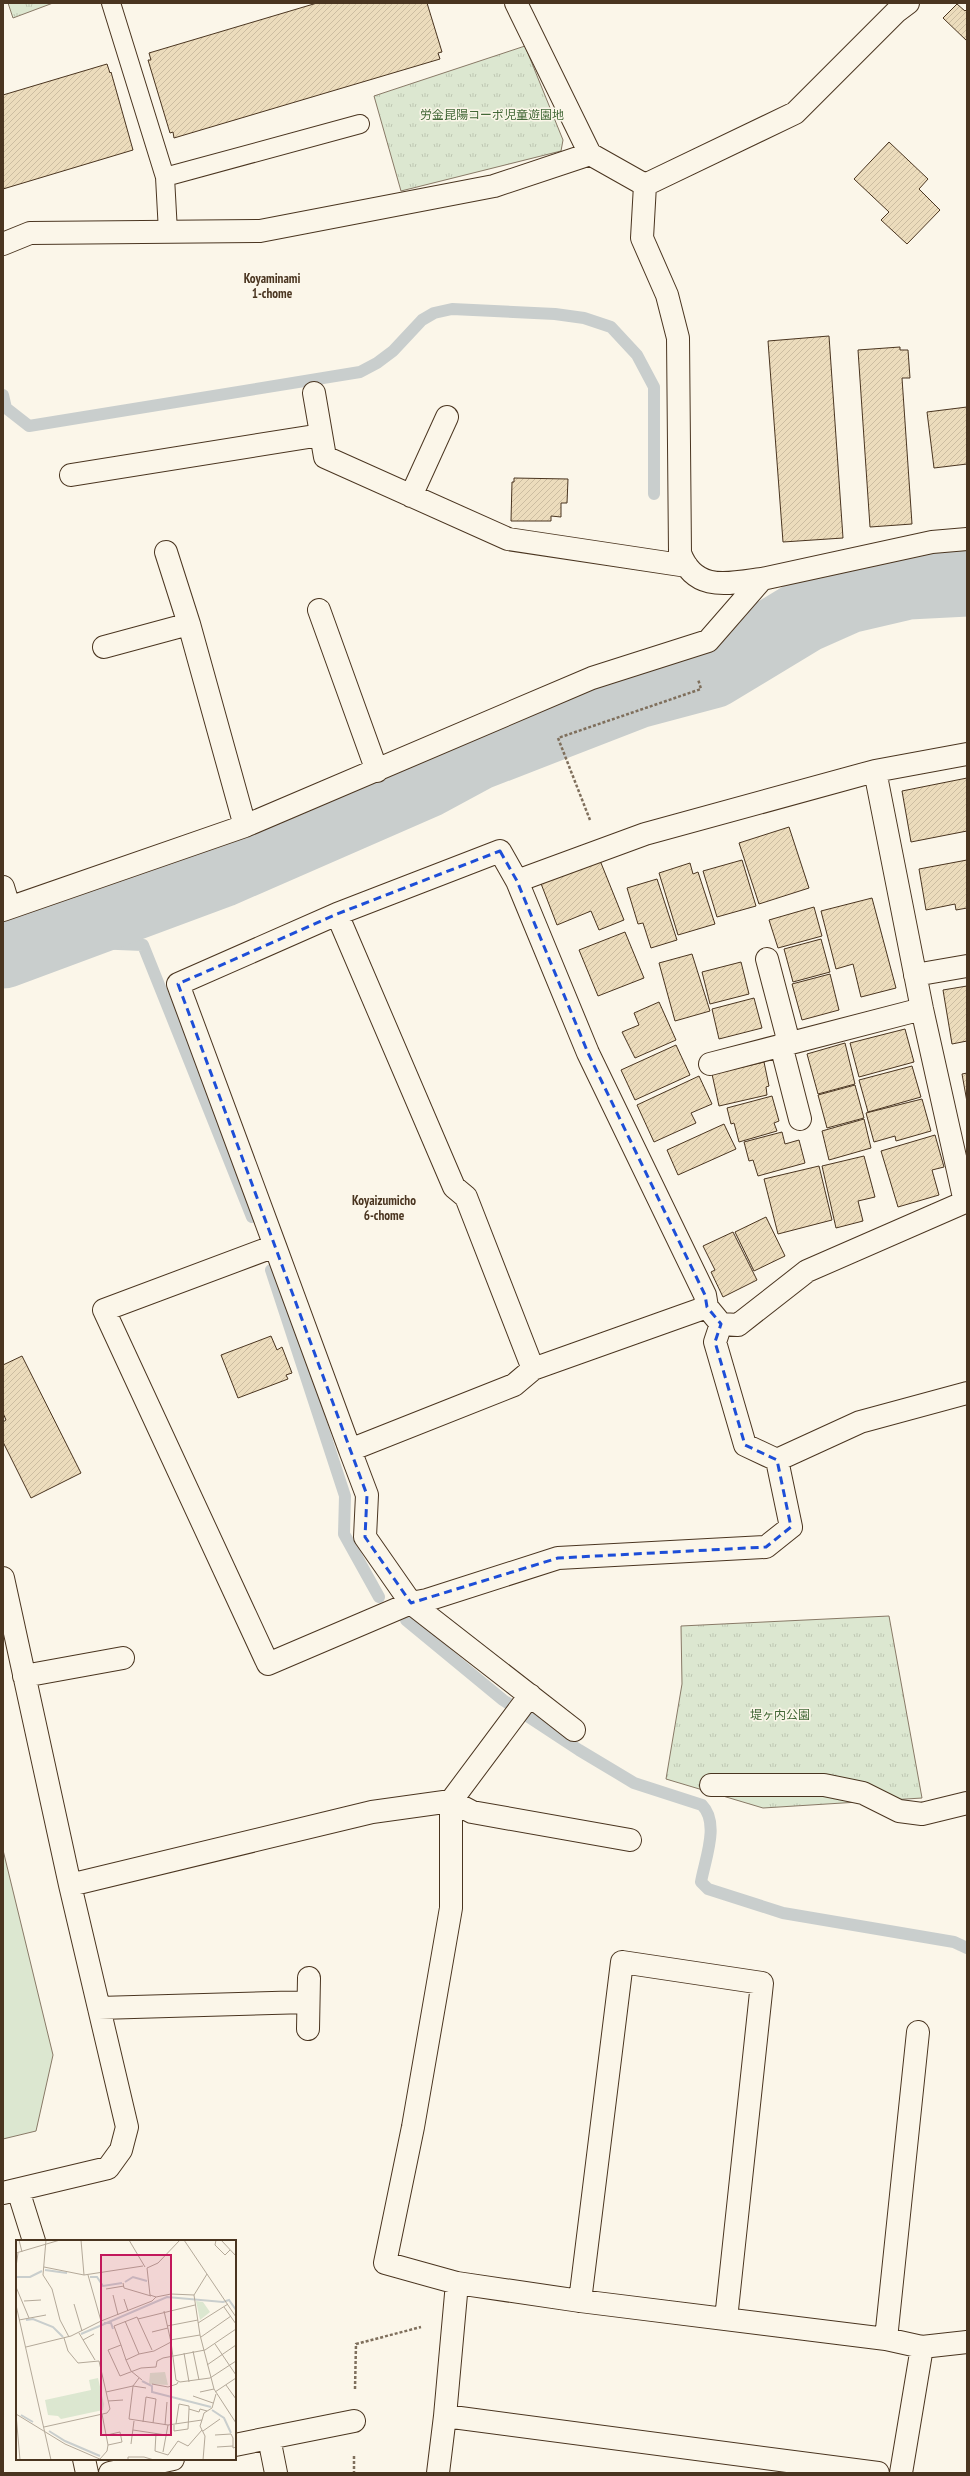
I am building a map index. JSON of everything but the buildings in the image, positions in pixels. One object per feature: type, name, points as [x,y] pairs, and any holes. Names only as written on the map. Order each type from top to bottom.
[{"type":"street","points":[[516,3],[590,154],[645,185]]},
{"type":"street","points":[[645,185],[795,113],[896,12],[908,3]]},
{"type":"street","points":[[3,244],[30,233],[260,231],[494,186],[590,154]]},
{"type":"street","points":[[645,185],[642,238],[667,295],[678,338],[678,546],[687,566],[699,578],[715,584],[762,579],[932,542],[967,539]]},
{"type":"street","points":[[314,393],[325,457],[508,539],[687,566]]},
{"type":"street","points":[[411,496],[447,417]]},
{"type":"street","points":[[71,475],[321,435]]},
{"type":"street","points":[[166,552],[189,624],[245,826]]},
{"type":"street","points":[[5,901],[245,826],[592,678],[708,641],[762,579]]},
{"type":"street","points":[[319,610],[377,771]]},
{"type":"street","points":[[104,647],[189,624]]},
{"type":"street","points":[[517,881],[645,834],[875,771],[967,754]]},
{"type":"street","points":[[574,1730],[411,1603],[365,1537],[367,1495],[178,984],[338,914],[500,851],[517,881],[588,1053],[704,1295],[707,1307],[721,1324],[738,1325],[807,1271],[966,1208],[964,1178],[922,1008],[875,771]]},
{"type":"street","points":[[338,914],[454,1187],[466,1197],[533,1369]]},
{"type":"street","points":[[767,959],[800,1119]]},
{"type":"street","points":[[915,975],[967,966]]},
{"type":"street","points":[[710,1064],[922,1008]]},
{"type":"street","points":[[275,1246],[104,1310],[268,1664],[411,1603],[427,1600],[558,1558],[766,1547],[791,1527],[777,1460]]},
{"type":"street","points":[[350,1450],[514,1386],[533,1369],[707,1307]]},
{"type":"street","points":[[721,1324],[714,1342],[745,1445],[777,1460],[860,1422],[967,1392]]},
{"type":"street","points":[[3,1578],[70,1885],[127,2127],[121,2150],[108,2168],[10,2191],[34,2240]]},
{"type":"street","points":[[24,1676],[123,1658]]},
{"type":"street","points":[[530,1695],[451,1801],[451,1908],[414,2127],[385,2263],[457,2282],[580,2301],[886,2339],[922,2347],[967,2342]]},
{"type":"street","points":[[711,1785],[824,1785],[863,1793],[899,1811],[922,1814],[967,1803]]},
{"type":"street","points":[[70,1885],[372,1812],[451,1801],[472,1812],[630,1840]]},
{"type":"street","points":[[580,2301],[622,1962],[762,1983],[726,2320]]},
{"type":"street","points":[[308,2029],[309,1978]]},
{"type":"street","points":[[99,2008],[308,2002]]},
{"type":"street","points":[[886,2339],[918,2032]]},
{"type":"street","points":[[438,2473],[445,2416],[457,2282]]},
{"type":"street","points":[[901,2473],[922,2347]]},
{"type":"street","points":[[445,2416],[759,2465],[878,2473]]},
{"type":"street","points":[[236,2445],[354,2421]]},
{"type":"street","points":[[269,2438],[276,2473]]},
{"type":"street","points":[[84,2460],[86,2473]]},
{"type":"street","points":[[110,2473],[168,2460]]},
{"type":"lane","points":[[111,3],[164,177],[168,232]]},
{"type":"lane","points":[[164,177],[360,124]]},
{"type":"path","points":[[601,850],[558,738],[701,689],[688,647]]},
{"type":"path","points":[[354,2473],[356,2344],[453,2319]]},
{"type":"highlighted area","points":[[500,851],[517,881],[588,1053],[705,1295],[707,1307],[721,1324],[715,1342],[745,1445],[777,1460],[791,1527],[766,1547],[558,1558],[411,1603],[365,1537],[367,1495],[178,984],[337,914]]},
{"type":"green space","points":[[8,3],[53,3],[13,18]]},
{"type":"green space","name":"労金昆陽コーポ児童遊園地","points":[[525,46],[563,140],[561,151],[401,191],[374,96]]},
{"type":"green space","name":"堤ヶ内公園","points":[[889,1616],[922,1798],[763,1808],[666,1779],[682,1684],[681,1626]]},
{"type":"green space","points":[[3,1850],[53,2055],[36,2131],[3,2139]]},
{"type":"waterway","points":[[3,395],[6,408],[29,426],[360,372],[377,363],[393,351],[422,320],[434,313],[452,309],[555,314],[584,318],[611,327],[637,355],[654,387],[654,494]]},
{"type":"waterway","points":[[3,952],[221,871],[427,781],[477,754],[637,692],[712,672],[803,617],[848,597],[908,583],[967,580]]},
{"type":"waterway","points":[[46,935],[68,942],[143,945],[252,1217]]},
{"type":"waterway","points":[[271,1270],[345,1496],[344,1534],[379,1597]]},
{"type":"waterway","points":[[406,1620],[503,1700],[579,1750],[634,1783],[702,1805],[710,1821],[711,1831],[701,1882],[708,1889],[783,1913],[954,1942],[967,1948]]},
{"type":"district","name":"Koyaminami 1-chome","points":[[272,286]]},
{"type":"district","name":"Koyaizumicho 6-chome","points":[[384,1208]]}]
